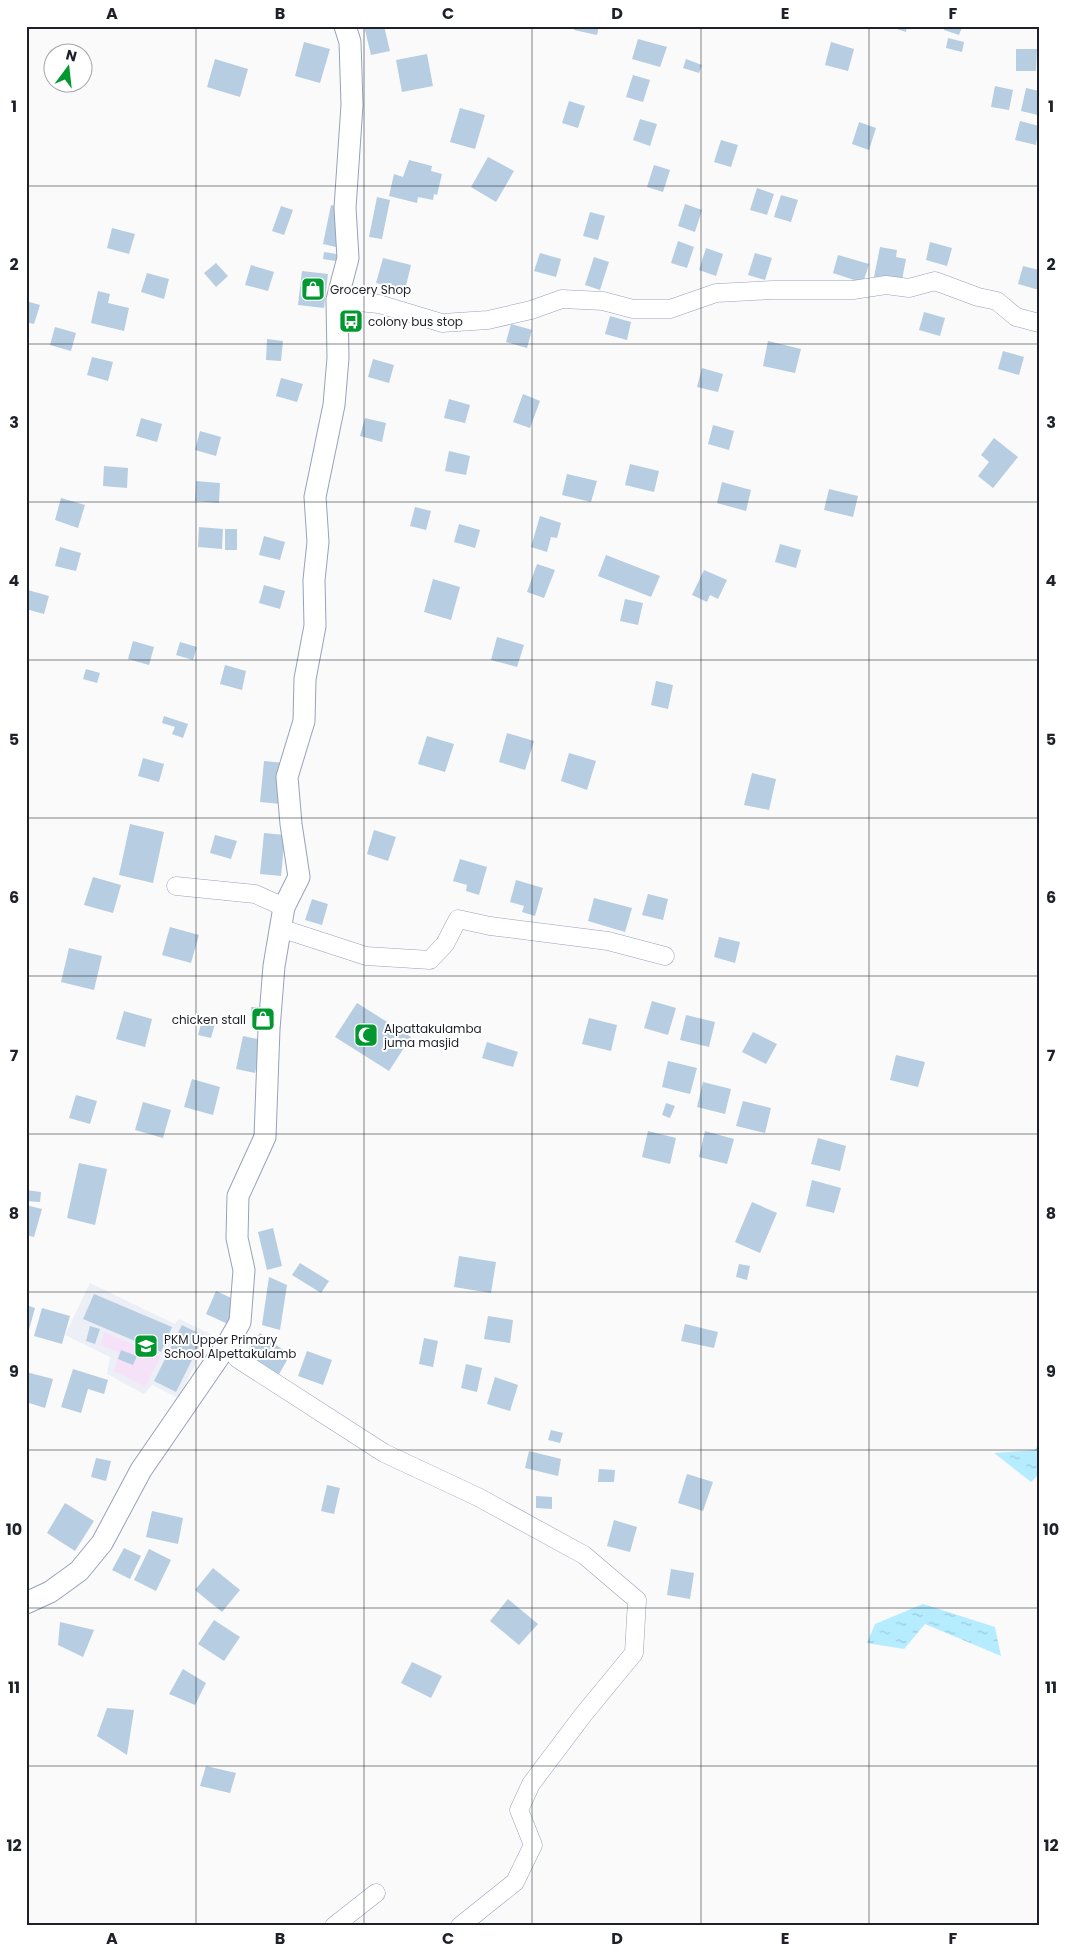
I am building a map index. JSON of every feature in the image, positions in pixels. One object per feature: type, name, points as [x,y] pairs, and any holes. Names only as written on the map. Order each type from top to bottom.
[{"type":"street","points":[[26,1602],[50,1592],[79,1571],[102,1543],[141,1470],[227,1345],[240,1322],[244,1270],[237,1238],[238,1196],[265,1138],[269,1020],[274,966],[284,907],[299,877],[287,777],[304,721],[305,679],[315,626],[314,580],[318,542],[315,497],[334,405],[338,358],[337,300],[348,258],[345,208],[352,105],[350,42],[345,26]]},
{"type":"street","points":[[337,300],[379,304],[442,324],[488,320],[531,310],[562,299],[603,301],[633,309],[670,309],[716,293],[772,290],[853,290],[886,285],[909,288],[935,281],[978,297],[997,301],[1016,317],[1039,323]]},
{"type":"street","points":[[176,886],[255,894],[284,907]]},
{"type":"street","points":[[280,928],[366,956],[430,960],[445,944],[458,919],[490,926],[608,941],[666,956]]},
{"type":"street","points":[[227,1345],[238,1359],[384,1453],[478,1496],[584,1555],[636,1600],[634,1652],[531,1784],[519,1810],[533,1845],[515,1882],[460,1926]]},
{"type":"street","points":[[334,1926],[376,1893]]},
{"type":"shaded area","name":"PKM Upper Primary School Alpettakulamb","points":[[90,1283],[175,1324],[179,1319],[211,1334],[178,1398],[152,1385],[144,1394],[107,1374],[110,1357],[65,1335]]},
{"type":"shaded area","points":[[105,1332],[161,1356],[145,1387],[114,1371],[119,1353],[100,1345]]},
{"type":"water","points":[[1039,1443],[1039,1474],[1031,1482],[994,1453],[1035,1450]]},
{"type":"water","points":[[923,1604],[995,1627],[1001,1656],[925,1624],[904,1649],[867,1643],[875,1624]]},
{"type":"building","points":[[364,26],[384,26],[390,51],[371,55]]},
{"type":"building","points":[[575,26],[599,26],[597,35],[574,30]]},
{"type":"building","points":[[888,26],[907,26],[906,32]]},
{"type":"building","points":[[945,26],[962,27],[959,35],[944,30]]},
{"type":"building","points":[[948,38],[964,42],[962,52],[946,48]]},
{"type":"building","points":[[638,39],[667,47],[660,67],[632,59]]},
{"type":"building","points":[[304,42],[330,49],[320,83],[295,76]]},
{"type":"building","points":[[831,42],[854,49],[848,71],[825,65]]},
{"type":"building","points":[[1016,49],[1037,49],[1036,71],[1016,71]]},
{"type":"building","points":[[427,54],[433,86],[402,92],[396,60]]},
{"type":"building","points":[[215,59],[248,69],[240,97],[207,87]]},
{"type":"building","points":[[686,59],[702,65],[699,73],[683,68]]},
{"type":"building","points":[[633,75],[650,80],[643,102],[626,97]]},
{"type":"building","points":[[995,86],[1013,90],[1009,110],[991,107]]},
{"type":"building","points":[[1026,88],[1039,91],[1038,115],[1021,111]]},
{"type":"building","points":[[569,101],[585,106],[578,128],[562,123]]},
{"type":"building","points":[[460,108],[485,115],[475,149],[450,142]]},
{"type":"building","points":[[640,119],[657,124],[650,146],[633,140]]},
{"type":"building","points":[[1020,121],[1039,126],[1036,145],[1015,140]]},
{"type":"building","points":[[859,122],[876,128],[869,150],[852,144]]},
{"type":"building","points":[[721,140],[738,145],[731,167],[714,162]]},
{"type":"building","points":[[488,157],[514,171],[496,202],[471,187]]},
{"type":"building","points":[[409,160],[432,166],[431,171],[442,174],[437,195],[434,194],[433,200],[418,197],[417,203],[389,196],[394,174],[403,177]]},
{"type":"building","points":[[654,165],[670,170],[663,192],[647,187]]},
{"type":"building","points":[[757,188],[774,194],[767,215],[750,210]]},
{"type":"building","points":[[781,195],[798,200],[791,222],[774,217]]},
{"type":"building","points":[[377,197],[390,200],[382,239],[369,237]]},
{"type":"building","points":[[685,204],[702,210],[695,232],[678,226]]},
{"type":"building","points":[[331,205],[344,208],[336,247],[323,244]]},
{"type":"building","points":[[281,206],[293,210],[284,235],[272,231]]},
{"type":"building","points":[[590,212],[605,216],[598,240],[583,236]]},
{"type":"building","points":[[112,228],[135,234],[129,254],[107,248]]},
{"type":"building","points":[[678,241],[694,247],[687,268],[671,263]]},
{"type":"building","points":[[930,242],[952,248],[947,266],[926,260]]},
{"type":"building","points":[[880,247],[897,250],[896,257],[906,259],[902,280],[873,282]]},
{"type":"building","points":[[706,248],[723,254],[716,276],[699,270]]},
{"type":"building","points":[[324,252],[337,254],[336,261],[323,259]]},
{"type":"building","points":[[540,253],[561,259],[556,277],[534,271]]},
{"type":"building","points":[[755,253],[772,258],[765,280],[748,275]]},
{"type":"building","points":[[838,255],[869,264],[863,283],[833,273]]},
{"type":"building","points":[[594,257],[609,262],[600,290],[585,285]]},
{"type":"building","points":[[383,258],[411,265],[405,290],[376,283]]},
{"type":"building","points":[[216,263],[228,276],[216,287],[204,273]]},
{"type":"building","points":[[251,265],[274,272],[268,291],[245,285]]},
{"type":"building","points":[[1023,266],[1039,270],[1039,290],[1018,284]]},
{"type":"building","name":"Grocery Shop","points":[[302,271],[328,274],[324,308],[298,305]]},
{"type":"building","points":[[147,273],[169,279],[164,299],[141,292]]},
{"type":"building","points":[[98,291],[110,294],[108,303],[129,308],[124,331],[91,323]]},
{"type":"building","points":[[26,301],[40,305],[34,324],[26,322]]},
{"type":"building","points":[[924,312],[945,318],[940,336],[919,330]]},
{"type":"building","points":[[610,316],[631,322],[627,340],[605,334]]},
{"type":"building","points":[[511,324],[532,330],[527,348],[506,342]]},
{"type":"building","points":[[55,327],[76,333],[71,351],[50,345]]},
{"type":"building","points":[[267,339],[283,341],[281,361],[266,360]]},
{"type":"building","points":[[768,341],[801,349],[795,373],[763,366]]},
{"type":"building","points":[[1003,351],[1024,357],[1019,375],[998,369]]},
{"type":"building","points":[[92,357],[113,362],[108,381],[87,375]]},
{"type":"building","points":[[373,359],[394,365],[389,383],[368,377]]},
{"type":"building","points":[[702,368],[723,374],[718,392],[697,387]]},
{"type":"building","points":[[281,378],[303,384],[297,402],[276,396]]},
{"type":"building","points":[[523,394],[540,401],[530,428],[513,422]]},
{"type":"building","points":[[449,399],[470,405],[465,423],[444,418]]},
{"type":"building","points":[[141,418],[162,424],[157,442],[136,436]]},
{"type":"building","points":[[365,418],[386,423],[382,442],[360,436]]},
{"type":"building","points":[[713,425],[734,431],[729,450],[708,444]]},
{"type":"building","points":[[200,431],[221,437],[216,456],[195,450]]},
{"type":"building","points":[[994,438],[1018,457],[993,488],[978,476],[989,462],[981,455]]},
{"type":"building","points":[[449,451],[470,456],[466,475],[445,471]]},
{"type":"building","points":[[630,464],[659,471],[654,492],[625,485]]},
{"type":"building","points":[[104,466],[128,468],[127,488],[103,486]]},
{"type":"building","points":[[567,474],[597,481],[591,502],[562,495]]},
{"type":"building","points":[[196,481],[220,483],[219,503],[195,501]]},
{"type":"building","points":[[722,482],[751,490],[746,511],[717,503]]},
{"type":"building","points":[[829,489],[858,496],[853,517],[824,510]]},
{"type":"building","points":[[61,498],[85,505],[78,528],[55,520]]},
{"type":"building","points":[[415,507],[431,511],[426,530],[410,526]]},
{"type":"building","points":[[540,516],[561,523],[557,538],[551,537],[547,552],[531,547]]},
{"type":"building","points":[[459,524],[480,530],[475,548],[454,542]]},
{"type":"building","points":[[199,527],[223,529],[222,549],[198,547]]},
{"type":"building","points":[[225,529],[237,529],[237,550],[225,550]]},
{"type":"building","points":[[264,536],[285,542],[280,560],[259,555]]},
{"type":"building","points":[[780,544],[801,550],[796,568],[775,562]]},
{"type":"building","points":[[60,547],[81,553],[76,571],[55,566]]},
{"type":"building","points":[[606,555],[660,576],[651,597],[598,576]]},
{"type":"building","points":[[537,564],[555,570],[544,598],[527,592]]},
{"type":"building","points":[[704,570],[727,580],[718,599],[710,595],[707,602],[692,595]]},
{"type":"building","points":[[433,579],[460,587],[451,620],[424,612]]},
{"type":"building","points":[[264,585],[285,591],[280,609],[259,603]]},
{"type":"building","points":[[28,590],[49,596],[44,614],[26,609]]},
{"type":"building","points":[[625,599],[643,603],[638,625],[620,621]]},
{"type":"building","points":[[497,637],[524,645],[517,667],[491,660]]},
{"type":"building","points":[[133,641],[154,647],[149,665],[128,659]]},
{"type":"building","points":[[180,642],[197,647],[193,660],[176,655]]},
{"type":"building","points":[[225,665],[246,671],[242,690],[220,684]]},
{"type":"building","points":[[86,669],[100,673],[97,683],[83,679]]},
{"type":"building","points":[[656,681],[673,685],[668,709],[651,705]]},
{"type":"building","points":[[164,716],[188,724],[183,738],[172,734],[175,727],[162,723]]},
{"type":"building","points":[[507,733],[534,741],[525,770],[499,762]]},
{"type":"building","points":[[427,736],[454,744],[445,772],[418,764]]},
{"type":"building","points":[[569,753],[596,761],[587,790],[561,781]]},
{"type":"building","points":[[143,758],[164,764],[159,782],[138,776]]},
{"type":"building","points":[[264,761],[285,763],[281,804],[260,802]]},
{"type":"building","points":[[752,773],[776,779],[769,810],[744,805]]},
{"type":"building","points":[[130,824],[164,832],[153,883],[119,875]]},
{"type":"building","points":[[374,830],[396,837],[388,861],[367,854]]},
{"type":"building","points":[[264,833],[285,835],[281,876],[260,874]]},
{"type":"building","points":[[215,835],[237,841],[231,859],[210,853]]},
{"type":"building","points":[[460,859],[487,867],[479,895],[466,891],[467,885],[453,881]]},
{"type":"building","points":[[93,877],[121,885],[113,913],[84,905]]},
{"type":"building","points":[[516,880],[543,888],[535,916],[522,912],[524,906],[510,902]]},
{"type":"building","points":[[648,894],[668,899],[663,920],[642,915]]},
{"type":"building","points":[[594,898],[632,908],[625,932],[588,921]]},
{"type":"building","points":[[312,899],[328,904],[322,925],[305,920]]},
{"type":"building","points":[[170,927],[199,935],[191,963],[162,955]]},
{"type":"building","points":[[719,937],[740,942],[735,963],[714,957]]},
{"type":"building","points":[[69,948],[102,956],[94,990],[61,982]]},
{"type":"building","points":[[652,1001],[676,1008],[668,1035],[644,1028]]},
{"type":"building","points":[[357,1003],[411,1037],[389,1071],[335,1037]]},
{"type":"building","points":[[251,1007],[262,1007],[262,1025],[251,1025]]},
{"type":"building","points":[[124,1011],[152,1019],[145,1047],[116,1039]]},
{"type":"building","points":[[686,1015],[715,1022],[709,1047],[680,1040]]},
{"type":"building","points":[[203,1017],[216,1020],[211,1038],[198,1035]]},
{"type":"building","points":[[589,1018],[617,1025],[611,1051],[582,1044]]},
{"type":"building","points":[[753,1032],[777,1044],[766,1064],[742,1052]]},
{"type":"building","points":[[243,1036],[262,1040],[255,1073],[236,1069]]},
{"type":"building","points":[[487,1042],[518,1052],[513,1067],[482,1058]]},
{"type":"building","points":[[896,1055],[925,1062],[918,1087],[890,1080]]},
{"type":"building","points":[[668,1061],[697,1068],[690,1094],[662,1087]]},
{"type":"building","points":[[192,1079],[220,1087],[213,1115],[184,1107]]},
{"type":"building","points":[[703,1082],[731,1089],[725,1114],[697,1107]]},
{"type":"building","points":[[76,1095],[97,1101],[90,1124],[69,1118]]},
{"type":"building","points":[[743,1101],[771,1108],[765,1133],[736,1126]]},
{"type":"building","points":[[143,1102],[171,1110],[163,1138],[135,1130]]},
{"type":"building","points":[[666,1103],[675,1106],[670,1118],[662,1115]]},
{"type":"building","points":[[648,1131],[676,1138],[670,1164],[642,1157]]},
{"type":"building","points":[[705,1131],[734,1139],[727,1164],[699,1157]]},
{"type":"building","points":[[818,1138],[846,1146],[840,1171],[811,1164]]},
{"type":"building","points":[[79,1163],[107,1169],[95,1225],[67,1218]]},
{"type":"building","points":[[812,1180],[841,1188],[834,1213],[806,1206]]},
{"type":"building","points":[[26,1190],[41,1192],[40,1202],[26,1201]]},
{"type":"building","points":[[752,1202],[777,1213],[760,1253],[735,1242]]},
{"type":"building","points":[[26,1205],[42,1209],[34,1237],[26,1235]]},
{"type":"building","points":[[273,1228],[282,1266],[267,1270],[258,1232]]},
{"type":"building","points":[[459,1256],[496,1262],[491,1293],[454,1287]]},
{"type":"building","points":[[300,1263],[329,1281],[321,1293],[292,1275]]},
{"type":"building","points":[[739,1264],[750,1266],[747,1280],[736,1277]]},
{"type":"building","points":[[269,1277],[287,1285],[280,1330],[262,1325]]},
{"type":"building","points":[[216,1291],[240,1302],[230,1325],[206,1314]]},
{"type":"building","points":[[94,1294],[172,1327],[161,1352],[83,1319]]},
{"type":"building","points":[[26,1305],[35,1308],[27,1337],[26,1337]]},
{"type":"building","points":[[42,1308],[70,1316],[62,1344],[34,1336]]},
{"type":"building","points":[[488,1316],[513,1320],[510,1343],[484,1339]]},
{"type":"building","points":[[685,1324],[718,1332],[714,1348],[681,1341]]},
{"type":"building","points":[[182,1325],[204,1336],[176,1392],[154,1381]]},
{"type":"building","points":[[90,1326],[100,1329],[95,1344],[86,1341]]},
{"type":"building","points":[[260,1333],[290,1355],[278,1376],[245,1355]]},
{"type":"building","points":[[424,1338],[438,1341],[433,1367],[419,1364]]},
{"type":"building","points":[[121,1350],[137,1356],[133,1365],[118,1359]]},
{"type":"building","points":[[307,1351],[332,1360],[323,1385],[298,1376]]},
{"type":"building","points":[[466,1364],[482,1368],[477,1392],[461,1388]]},
{"type":"building","points":[[73,1369],[108,1380],[104,1394],[88,1389],[81,1413],[61,1407]]},
{"type":"building","points":[[26,1372],[53,1379],[45,1408],[26,1402]]},
{"type":"building","points":[[495,1377],[518,1385],[510,1411],[487,1404]]},
{"type":"building","points":[[551,1430],[563,1433],[560,1443],[548,1440]]},
{"type":"building","points":[[529,1451],[561,1459],[558,1476],[525,1468]]},
{"type":"building","points":[[96,1458],[111,1461],[106,1481],[91,1477]]},
{"type":"building","points":[[599,1469],[615,1470],[614,1482],[598,1482]]},
{"type":"building","points":[[687,1474],[713,1482],[703,1511],[678,1503]]},
{"type":"building","points":[[327,1485],[340,1488],[334,1514],[321,1511]]},
{"type":"building","points":[[536,1496],[552,1497],[552,1509],[536,1508]]},
{"type":"building","points":[[65,1503],[94,1521],[75,1551],[47,1533]]},
{"type":"building","points":[[152,1511],[183,1518],[178,1544],[146,1537]]},
{"type":"building","points":[[614,1520],[637,1527],[630,1552],[607,1546]]},
{"type":"building","points":[[124,1548],[141,1556],[130,1579],[112,1570]]},
{"type":"building","points":[[149,1549],[171,1560],[156,1591],[134,1580]]},
{"type":"building","points":[[213,1568],[240,1590],[222,1612],[195,1590]]},
{"type":"building","points":[[671,1569],[694,1573],[690,1599],[667,1595]]},
{"type":"building","points":[[508,1599],[538,1624],[519,1645],[490,1621]]},
{"type":"building","points":[[214,1620],[240,1637],[224,1661],[198,1644]]},
{"type":"building","points":[[60,1622],[94,1630],[83,1657],[58,1645]]},
{"type":"building","points":[[412,1662],[442,1676],[431,1698],[401,1683]]},
{"type":"building","points":[[183,1669],[206,1683],[195,1705],[169,1694]]},
{"type":"building","points":[[107,1708],[134,1710],[127,1755],[97,1736]]},
{"type":"building","points":[[206,1766],[236,1773],[230,1793],[200,1786]]},
{"type":"place","name":"Grocery Shop","points":[[313,289]]},
{"type":"place","name":"colony bus stop","points":[[351,321]]},
{"type":"place","name":"chicken stall","points":[[263,1019]]},
{"type":"place","name":"Alpattakulamba juma masjid","points":[[366,1035]]},
{"type":"place","name":"PKM Upper Primary School Alpettakulamb","points":[[146,1346]]}]
